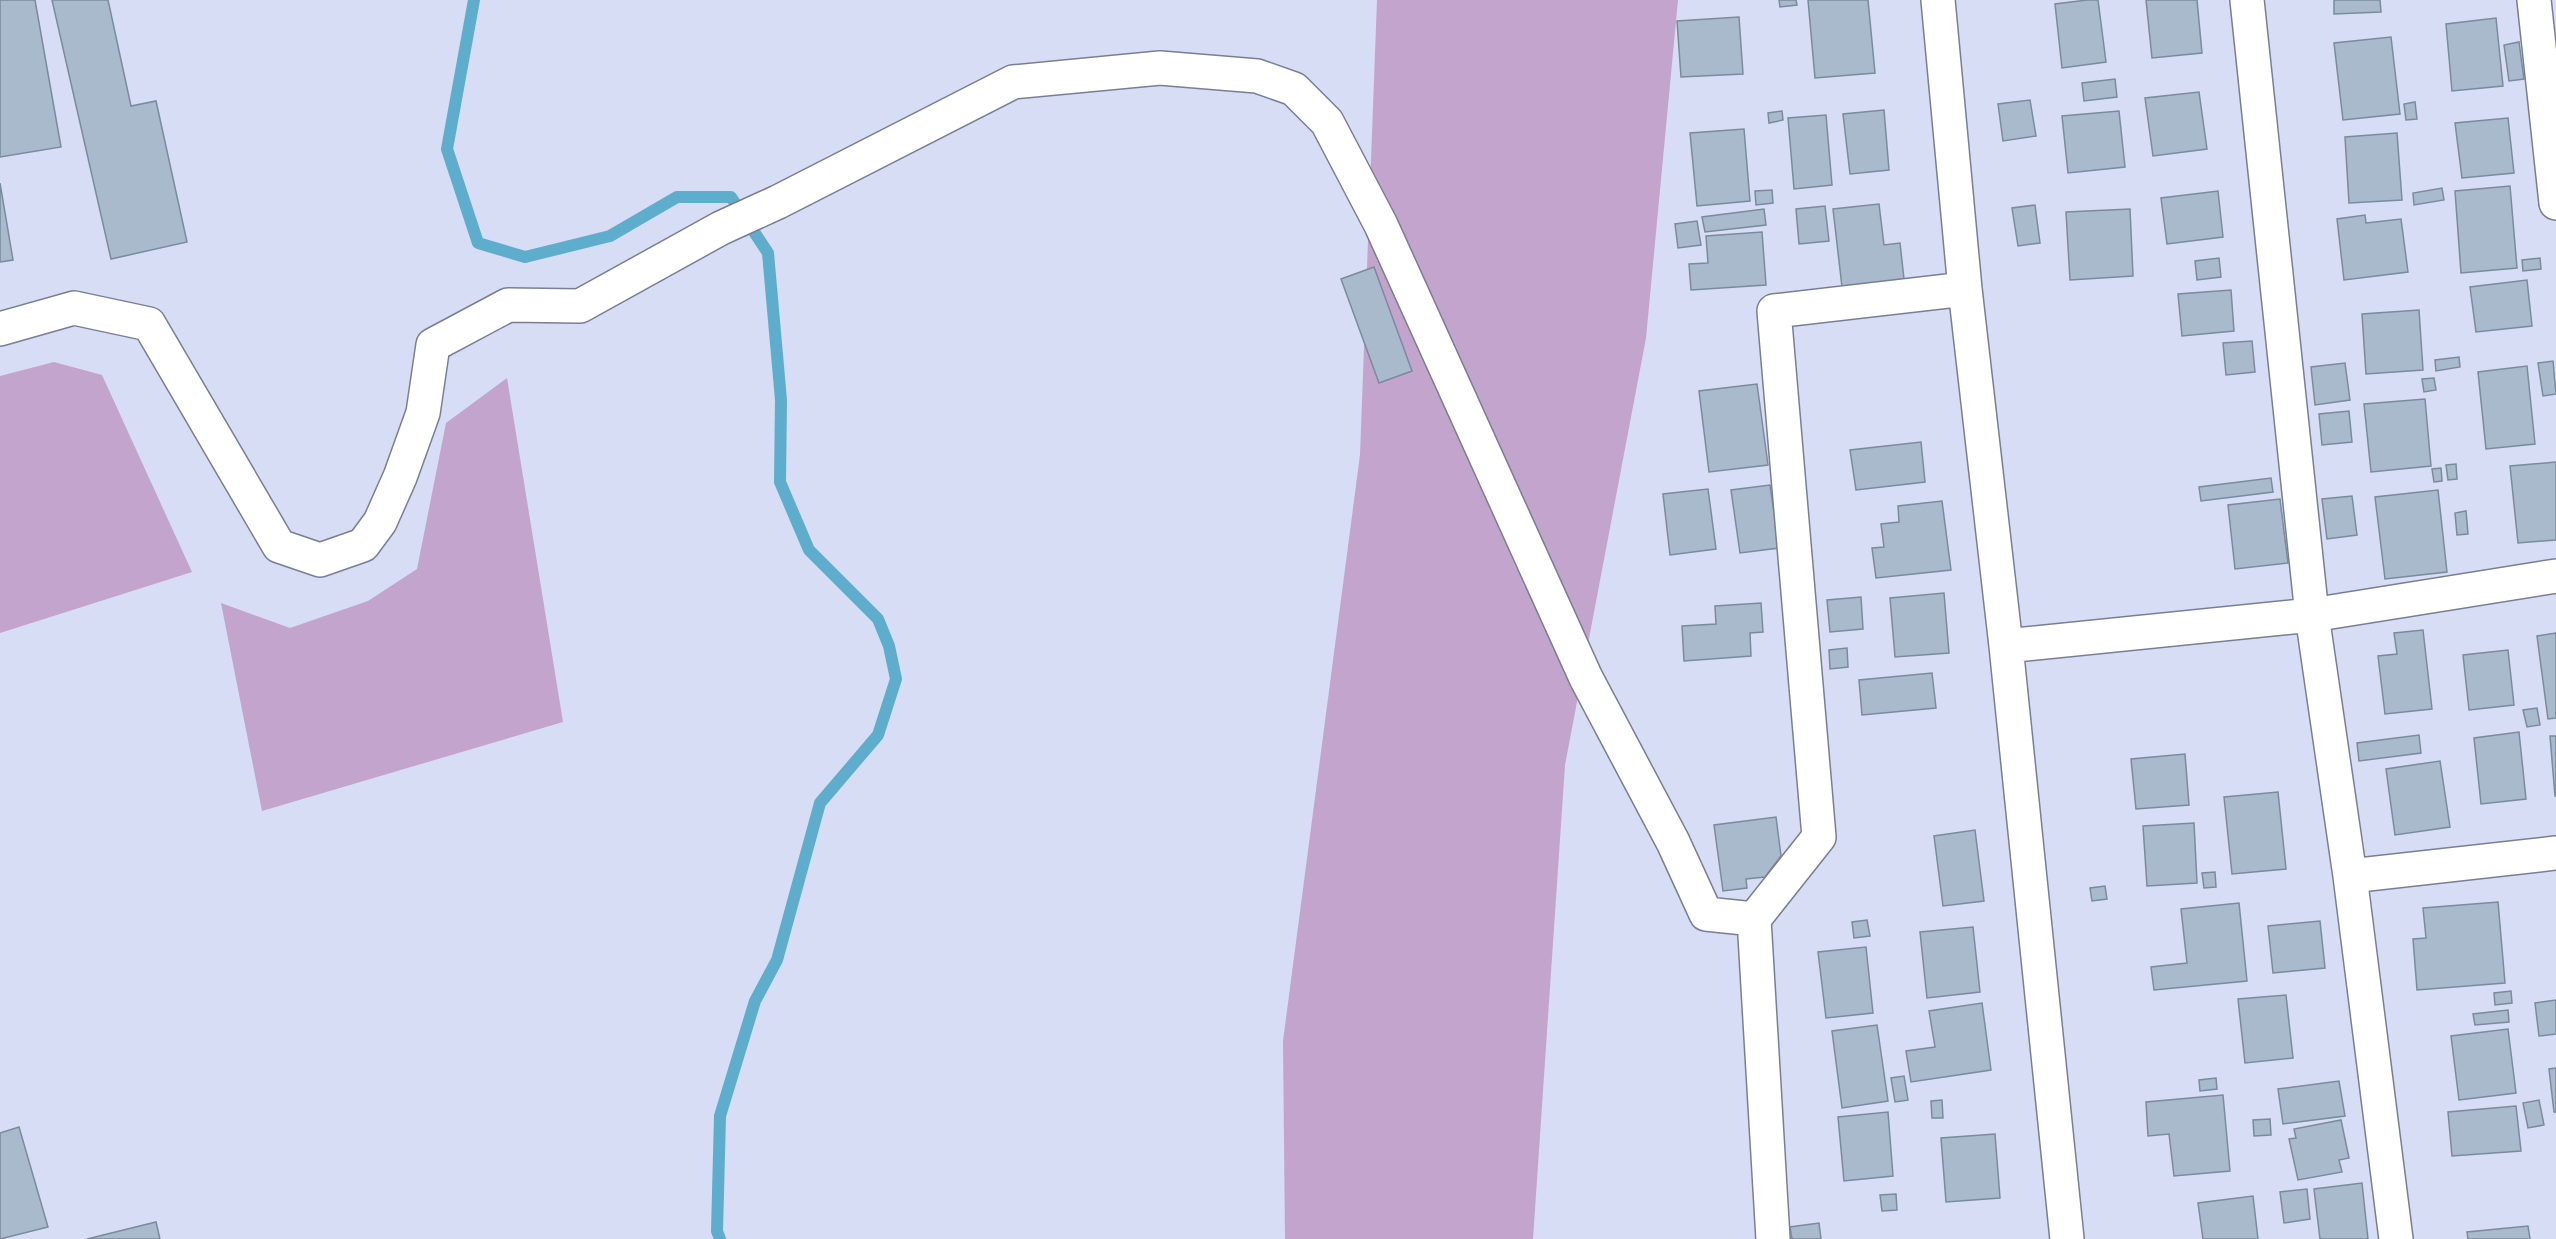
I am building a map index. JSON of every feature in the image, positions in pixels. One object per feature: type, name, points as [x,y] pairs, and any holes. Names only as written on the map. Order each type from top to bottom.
[{"type":"street","points":[[1938,0],[1965,290],[2006,646],[2067,1239]]},
{"type":"street","points":[[2247,0],[2312,615],[2350,876],[2396,1239]]},
{"type":"street","points":[[2534,0],[2556,203]]},
{"type":"street","points":[[0,329],[74,308],[149,324],[279,546],[320,560],[363,545],[380,522],[400,477],[423,413],[433,345],[508,305],[580,306],[721,228],[778,202],[1013,81],[1160,68],[1257,76],[1294,89],[1327,122],[1381,225],[1586,678],[1673,842],[1706,914],[1754,919]]},
{"type":"street","points":[[1773,1239],[1754,919],[1819,837],[1774,311],[1965,290]]},
{"type":"street","points":[[2006,646],[2312,615],[2556,576]]},
{"type":"street","points":[[2350,876],[2556,853]]},
{"type":"shaded area","points":[[1377,0],[1678,0],[1646,338],[1565,765],[1533,1239],[1285,1239],[1283,1041],[1360,455]]},
{"type":"shaded area","points":[[54,362],[102,375],[192,572],[0,633],[0,376]]},
{"type":"shaded area","points":[[507,378],[563,722],[262,811],[221,603],[290,628],[368,601],[417,569],[446,423]]},
{"type":"building","points":[[0,0],[35,0],[61,147],[0,157]]},
{"type":"building","points":[[52,0],[108,0],[131,106],[156,101],[187,242],[111,259]]},
{"type":"building","points":[[1779,0],[1796,0],[1797,5],[1780,7]]},
{"type":"building","points":[[1808,0],[1868,0],[1875,73],[1815,78]]},
{"type":"building","points":[[2098,0],[2106,62],[2062,68],[2055,4]]},
{"type":"building","points":[[2146,0],[2197,0],[2202,53],[2152,58]]},
{"type":"building","points":[[2334,0],[2380,0],[2381,12],[2334,14]]},
{"type":"building","points":[[1739,17],[1743,74],[1681,77],[1677,21]]},
{"type":"building","points":[[2496,18],[2503,86],[2452,91],[2446,24]]},
{"type":"building","points":[[2391,37],[2400,114],[2343,120],[2334,43]]},
{"type":"building","points":[[2519,42],[2524,79],[2509,81],[2504,45]]},
{"type":"building","points":[[2115,79],[2117,97],[2084,101],[2082,83]]},
{"type":"building","points":[[2199,92],[2207,149],[2153,156],[2145,98]]},
{"type":"building","points":[[2030,100],[2036,136],[2003,141],[1998,104]]},
{"type":"building","points":[[2415,102],[2417,119],[2406,120],[2404,104]]},
{"type":"building","points":[[1884,110],[1889,170],[1850,174],[1843,114]]},
{"type":"building","points":[[1782,111],[1783,120],[1769,123],[1768,113]]},
{"type":"building","points":[[2119,111],[2125,167],[2068,173],[2062,116]]},
{"type":"building","points":[[1826,115],[1832,185],[1794,189],[1788,118]]},
{"type":"building","points":[[2508,118],[2514,173],[2462,178],[2455,123]]},
{"type":"building","points":[[1744,129],[1750,201],[1697,206],[1690,133]]},
{"type":"building","points":[[2397,133],[2402,200],[2349,203],[2345,137]]},
{"type":"building","points":[[0,183],[13,260],[0,262]]},
{"type":"building","points":[[2510,186],[2517,268],[2461,273],[2455,191]]},
{"type":"building","points":[[2442,188],[2444,200],[2414,205],[2413,193]]},
{"type":"building","points":[[1772,190],[1773,203],[1756,205],[1755,191]]},
{"type":"building","points":[[2218,191],[2223,237],[2167,244],[2161,198]]},
{"type":"building","points":[[1879,204],[1884,245],[1900,243],[1904,279],[1842,287],[1833,209]]},
{"type":"building","points":[[2035,205],[2040,243],[2018,246],[2012,208]]},
{"type":"building","points":[[1825,206],[1829,241],[1799,244],[1796,209]]},
{"type":"building","points":[[1764,209],[1766,225],[1705,232],[1702,217]]},
{"type":"building","points":[[2130,209],[2133,276],[2070,280],[2066,212]]},
{"type":"building","points":[[2365,215],[2366,223],[2401,219],[2408,272],[2344,280],[2337,219]]},
{"type":"building","points":[[1697,221],[1701,245],[1678,248],[1675,224]]},
{"type":"building","points":[[1762,232],[1766,285],[1691,290],[1689,264],[1708,263],[1706,236]]},
{"type":"building","points":[[2219,258],[2221,277],[2197,280],[2195,261]]},
{"type":"building","points":[[2540,258],[2541,269],[2523,271],[2522,260]]},
{"type":"building","points":[[1374,267],[1412,371],[1379,383],[1341,279]]},
{"type":"building","points":[[2527,280],[2532,326],[2476,332],[2470,287]]},
{"type":"building","points":[[2231,290],[2234,331],[2182,336],[2178,294]]},
{"type":"building","points":[[2419,310],[2423,370],[2366,374],[2362,314]]},
{"type":"building","points":[[2252,341],[2255,372],[2226,375],[2223,343]]},
{"type":"building","points":[[2459,357],[2460,367],[2436,371],[2435,360]]},
{"type":"building","points":[[2553,361],[2556,394],[2543,396],[2538,363]]},
{"type":"building","points":[[2345,363],[2350,400],[2315,405],[2311,367]]},
{"type":"building","points":[[2527,366],[2535,444],[2486,449],[2478,372]]},
{"type":"building","points":[[2434,378],[2436,390],[2424,392],[2422,379]]},
{"type":"building","points":[[1757,384],[1768,465],[1709,472],[1699,391]]},
{"type":"building","points":[[2425,399],[2431,466],[2371,472],[2364,404]]},
{"type":"building","points":[[2349,411],[2352,442],[2322,445],[2319,414]]},
{"type":"building","points":[[1921,442],[1925,482],[1856,490],[1850,450]]},
{"type":"building","points":[[2556,462],[2556,540],[2518,543],[2510,466]]},
{"type":"building","points":[[2456,464],[2457,479],[2448,480],[2446,465]]},
{"type":"building","points":[[2441,468],[2442,481],[2434,482],[2432,469]]},
{"type":"building","points":[[2271,478],[2273,492],[2201,501],[2199,487]]},
{"type":"building","points":[[1770,485],[1779,548],[1740,553],[1731,490]]},
{"type":"building","points":[[1708,489],[1716,549],[1670,555],[1663,494]]},
{"type":"building","points":[[2438,490],[2447,572],[2385,579],[2375,497]]},
{"type":"building","points":[[2352,496],[2357,535],[2327,539],[2322,499]]},
{"type":"building","points":[[2280,499],[2288,563],[2235,569],[2228,505]]},
{"type":"building","points":[[1942,501],[1951,570],[1876,578],[1872,548],[1884,547],[1881,524],[1899,522],[1898,506]]},
{"type":"building","points":[[2466,511],[2468,534],[2457,535],[2455,513]]},
{"type":"building","points":[[1944,593],[1949,653],[1895,657],[1890,598]]},
{"type":"building","points":[[1861,597],[1863,629],[1830,632],[1827,600]]},
{"type":"building","points":[[1761,603],[1763,632],[1750,633],[1751,656],[1684,661],[1682,626],[1716,624],[1715,606]]},
{"type":"building","points":[[2423,630],[2432,709],[2385,714],[2378,656],[2397,654],[2394,633]]},
{"type":"building","points":[[2556,633],[2556,718],[2548,719],[2537,636]]},
{"type":"building","points":[[1847,648],[1848,667],[1830,669],[1829,650]]},
{"type":"building","points":[[2508,650],[2514,705],[2469,710],[2463,655]]},
{"type":"building","points":[[1932,673],[1936,708],[1862,715],[1859,680]]},
{"type":"building","points":[[2537,708],[2540,725],[2527,727],[2523,710]]},
{"type":"building","points":[[2519,732],[2526,799],[2481,804],[2474,738]]},
{"type":"building","points":[[2419,735],[2421,753],[2359,761],[2357,743]]},
{"type":"building","points":[[2550,736],[2556,736],[2556,796],[2555,796]]},
{"type":"building","points":[[2185,754],[2189,805],[2136,809],[2131,759]]},
{"type":"building","points":[[2440,761],[2450,827],[2395,835],[2386,769]]},
{"type":"building","points":[[2278,792],[2286,869],[2232,874],[2224,797]]},
{"type":"building","points":[[1776,817],[1781,856],[1765,877],[1746,879],[1747,888],[1723,891],[1714,825]]},
{"type":"building","points":[[2194,823],[2197,883],[2147,886],[2143,826]]},
{"type":"building","points":[[1975,830],[1984,901],[1943,906],[1934,836]]},
{"type":"building","points":[[2215,872],[2216,887],[2204,888],[2202,873]]},
{"type":"building","points":[[2105,886],[2107,899],[2092,901],[2090,888]]},
{"type":"building","points":[[2498,902],[2505,983],[2417,990],[2413,939],[2426,938],[2423,908]]},
{"type":"building","points":[[2239,903],[2247,981],[2154,990],[2151,967],[2187,963],[2181,909]]},
{"type":"building","points":[[1867,920],[1870,936],[1854,938],[1852,922]]},
{"type":"building","points":[[2320,921],[2325,968],[2273,973],[2268,926]]},
{"type":"building","points":[[1973,927],[1980,992],[1927,998],[1920,932]]},
{"type":"building","points":[[1866,947],[1873,1013],[1826,1018],[1818,952]]},
{"type":"building","points":[[2511,991],[2512,1003],[2495,1005],[2494,993]]},
{"type":"building","points":[[2286,995],[2293,1058],[2245,1063],[2238,999]]},
{"type":"building","points":[[2556,1000],[2556,1034],[2539,1036],[2535,1003]]},
{"type":"building","points":[[1982,1003],[1991,1070],[1911,1082],[1906,1051],[1935,1047],[1929,1011]]},
{"type":"building","points":[[2508,1010],[2509,1022],[2475,1025],[2473,1014]]},
{"type":"building","points":[[1877,1025],[1888,1101],[1842,1108],[1832,1031]]},
{"type":"building","points":[[2508,1029],[2516,1093],[2459,1100],[2451,1036]]},
{"type":"building","points":[[2556,1068],[2556,1112],[2554,1112],[2549,1069]]},
{"type":"building","points":[[1904,1076],[1908,1100],[1895,1102],[1891,1078]]},
{"type":"building","points":[[2216,1078],[2217,1089],[2200,1091],[2199,1080]]},
{"type":"building","points":[[2339,1081],[2345,1116],[2283,1124],[2278,1089]]},
{"type":"building","points":[[2223,1095],[2230,1171],[2174,1176],[2169,1134],[2148,1136],[2146,1102]]},
{"type":"building","points":[[1942,1100],[1943,1118],[1932,1118],[1931,1101]]},
{"type":"building","points":[[2539,1100],[2544,1125],[2528,1128],[2523,1103]]},
{"type":"building","points":[[2516,1106],[2521,1151],[2452,1156],[2448,1112]]},
{"type":"building","points":[[1888,1112],[1893,1176],[1844,1181],[1838,1117]]},
{"type":"building","points":[[2270,1119],[2271,1135],[2254,1136],[2253,1120]]},
{"type":"building","points":[[2341,1120],[2349,1158],[2339,1160],[2342,1172],[2298,1180],[2289,1139],[2296,1138],[2294,1129]]},
{"type":"building","points":[[19,1127],[48,1227],[0,1239],[0,1133]]},
{"type":"building","points":[[1995,1134],[2000,1198],[1946,1202],[1941,1138]]},
{"type":"building","points":[[2362,1183],[2368,1239],[2320,1239],[2314,1189]]},
{"type":"building","points":[[2307,1189],[2310,1219],[2284,1223],[2280,1192]]},
{"type":"building","points":[[1896,1194],[1897,1210],[1882,1211],[1880,1195]]},
{"type":"building","points":[[2253,1196],[2258,1239],[2203,1239],[2198,1203]]},
{"type":"building","points":[[156,1222],[160,1239],[87,1239]]},
{"type":"building","points":[[1819,1223],[1821,1239],[1792,1239],[1790,1227]]},
{"type":"building","points":[[2528,1226],[2530,1239],[2468,1239],[2467,1232]]},
{"type":"waterway","points":[[474,0],[447,149],[478,243],[525,257],[610,236],[677,197],[731,197],[768,253],[781,400],[780,482],[809,550],[878,619],[889,646],[896,679],[878,735],[820,803],[777,960],[755,1001],[720,1116],[717,1231],[720,1239]]}]
